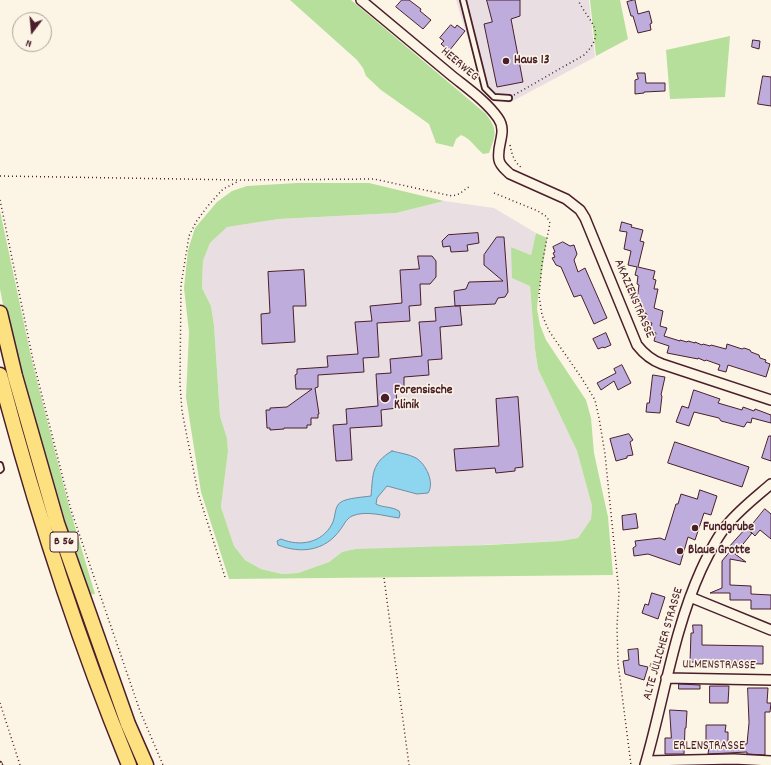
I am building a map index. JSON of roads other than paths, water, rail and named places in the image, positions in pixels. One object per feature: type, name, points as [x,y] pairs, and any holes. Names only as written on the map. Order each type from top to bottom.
[{"type":"main road","name":"B 56","points":[[0,314],[15,376],[57,523],[128,724],[146,765]]},
{"type":"main road","name":"B 56","points":[[0,375],[22,459],[57,573],[113,728],[129,765]]},
{"type":"street","name":"HEERWEG","points":[[361,0],[476,96],[497,116],[503,131],[499,161],[503,167]]},
{"type":"street","name":"AKAZIENSTRASSE","points":[[503,167],[510,174],[566,199],[580,210],[585,218],[638,345],[644,353],[653,360],[662,364],[771,400]]},
{"type":"street","name":"ALTE JÜLICHER STRASSE","points":[[646,763],[666,678],[684,612],[708,555],[726,526],[736,515],[771,484]]},
{"type":"street","points":[[690,597],[771,630]]},
{"type":"street","name":"ULMENSTRASSE","points":[[666,678],[771,680]]},
{"type":"street","name":"ERLENSTRASSE","points":[[646,763],[771,761]]},
{"type":"lane","points":[[463,0],[485,88],[494,97],[509,98]]},
{"type":"lane","points":[[0,465],[0,470]]},
{"type":"water","points":[[392,451],[416,458],[426,469],[430,479],[430,489],[428,493],[417,494],[387,486],[377,498],[376,504],[399,511],[399,518],[375,514],[357,514],[348,519],[334,537],[320,546],[304,550],[287,548],[278,545],[277,541],[281,539],[296,543],[303,543],[316,539],[328,530],[332,524],[337,506],[341,502],[371,496],[374,470],[380,460]]},
{"type":"place","name":"Haus 13","points":[[506,61]]},
{"type":"place","name":"Forensische Klinik","points":[[385,398]]},
{"type":"place","name":"Fundgrube","points":[[695,528]]},
{"type":"place","name":"Blaue Grotte","points":[[680,551]]}]
